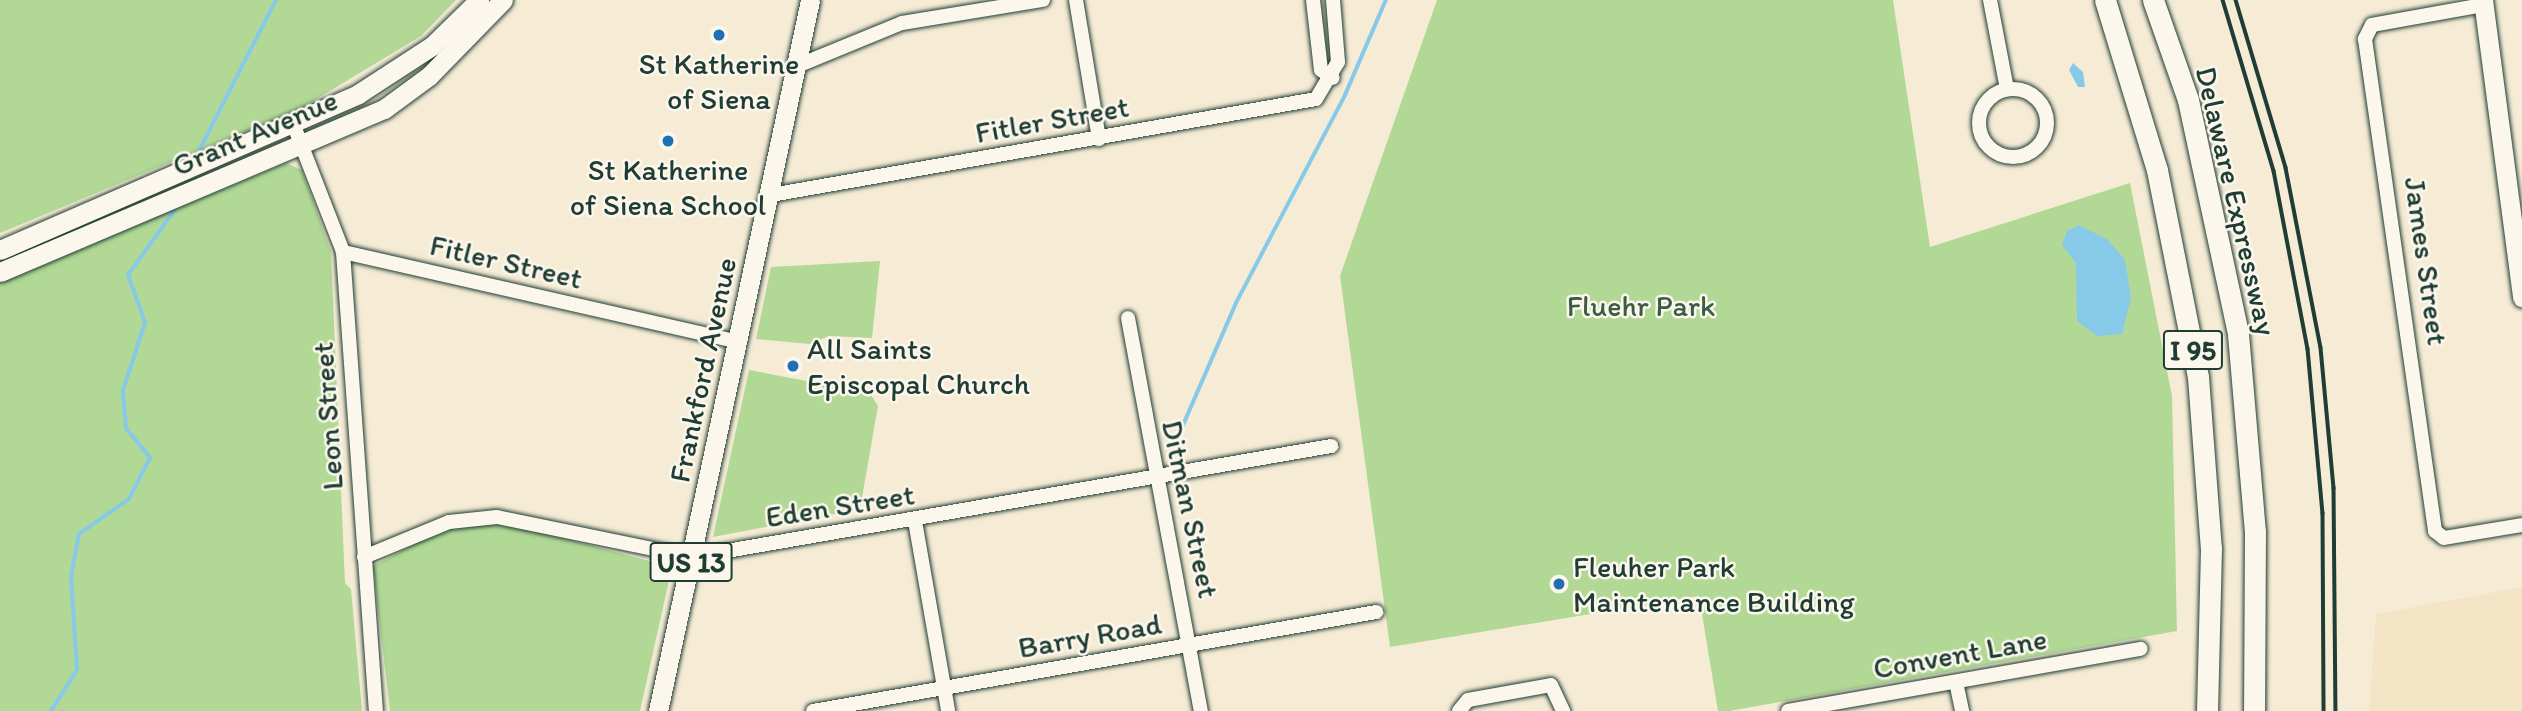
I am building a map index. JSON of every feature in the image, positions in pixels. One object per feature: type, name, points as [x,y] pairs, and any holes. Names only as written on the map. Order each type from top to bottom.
[{"type":"highway","name":"I 95","points":[[2105,0],[2157,170],[2198,377],[2211,548],[2207,711]]},
{"type":"highway","name":"Delaware Expressway","points":[[2153,0],[2188,100],[2238,334],[2255,531],[2254,711]]},
{"type":"main road","name":"Grant Avenue","points":[[0,250],[294,126],[409,64],[479,0]]},
{"type":"main road","name":"Grant Avenue","points":[[0,272],[303,147],[384,109],[429,76],[503,0]]},
{"type":"main road","name":"Frankford Avenue","points":[[658,711],[740,342],[810,0]]},
{"type":"main road","points":[[2483,3],[2516,199],[2522,297]]},
{"type":"street","points":[[797,66],[902,23],[1044,0]]},
{"type":"street","points":[[1076,0],[1099,139]]},
{"type":"street","points":[[1313,0],[1321,70],[1333,78],[1338,62],[1333,0]]},
{"type":"street","points":[[1990,0],[2007,89]]},
{"type":"street","name":"James Street","points":[[2483,3],[2372,25],[2364,39],[2435,531],[2444,538],[2522,525]]},
{"type":"street","name":"Fitler Street","points":[[771,195],[1306,102],[1333,78]]},
{"type":"street","points":[[2007,89],[2034,96],[2047,121],[2042,142],[2018,157],[1992,150],[1978,126],[1988,99],[2007,89]]},
{"type":"street","name":"Leon Street","points":[[294,126],[343,252],[376,711]]},
{"type":"street","name":"Fitler Street","points":[[343,252],[740,342]]},
{"type":"street","name":"Ditman Street","points":[[1128,318],[1153,469],[1160,479],[1200,711]]},
{"type":"street","name":"Eden Street","points":[[364,557],[449,522],[498,517],[692,558],[1160,479],[1331,446]]},
{"type":"street","points":[[915,521],[948,711]]},
{"type":"street","name":"Barry Road","points":[[813,711],[1376,612]]},
{"type":"street","name":"Convent Lane","points":[[1788,711],[2141,649]]},
{"type":"street","points":[[1956,682],[1962,711]]},
{"type":"street","points":[[1459,711],[1468,700],[1551,685],[1559,691],[1563,711]]},
{"type":"shaded area","points":[[2522,587],[2522,711],[2369,711],[2376,614]]},
{"type":"green space","points":[[0,0],[456,0],[421,36],[305,106],[0,233]]},
{"type":"green space","name":"Fluehr Park","points":[[1437,0],[1893,0],[1930,247],[2130,183],[2172,396],[2177,631],[1729,711],[1718,711],[1699,596],[1390,647],[1340,276]]},
{"type":"green space","points":[[286,163],[302,170],[331,252],[345,583],[351,589],[362,711],[0,711],[0,281]]},
{"type":"green space","points":[[880,261],[872,338],[829,336],[810,344],[756,339],[771,267]]},
{"type":"green space","points":[[749,370],[870,393],[878,406],[860,509],[713,537]]},
{"type":"green space","points":[[505,523],[672,567],[640,711],[390,711],[373,566],[441,530]]},
{"type":"water","points":[[2073,63],[2083,72],[2085,87],[2078,87],[2069,70]]},
{"type":"water","points":[[2079,225],[2107,239],[2125,260],[2131,298],[2122,334],[2097,336],[2077,321],[2076,263],[2062,245],[2067,231]]},
{"type":"waterway","points":[[200,149],[276,0]]},
{"type":"waterway","points":[[1177,439],[1236,303],[1345,95],[1386,0]]},
{"type":"waterway","points":[[51,711],[77,670],[71,577],[79,534],[129,499],[150,458],[126,428],[123,390],[145,323],[128,275],[174,211]]},
{"type":"railway","points":[[2223,0],[2274,171],[2308,349],[2323,513],[2324,711]]},
{"type":"railway","points":[[2236,0],[2286,168],[2321,348],[2334,488],[2336,711]]},
{"type":"place","name":"St Katherine of Siena","points":[[719,35]]},
{"type":"place","name":"St Katherine of Siena School","points":[[668,141]]},
{"type":"place","name":"All Saints Episcopal Church","points":[[793,366]]},
{"type":"place","name":"Fleuher Park Maintenance Building","points":[[1559,584]]}]
